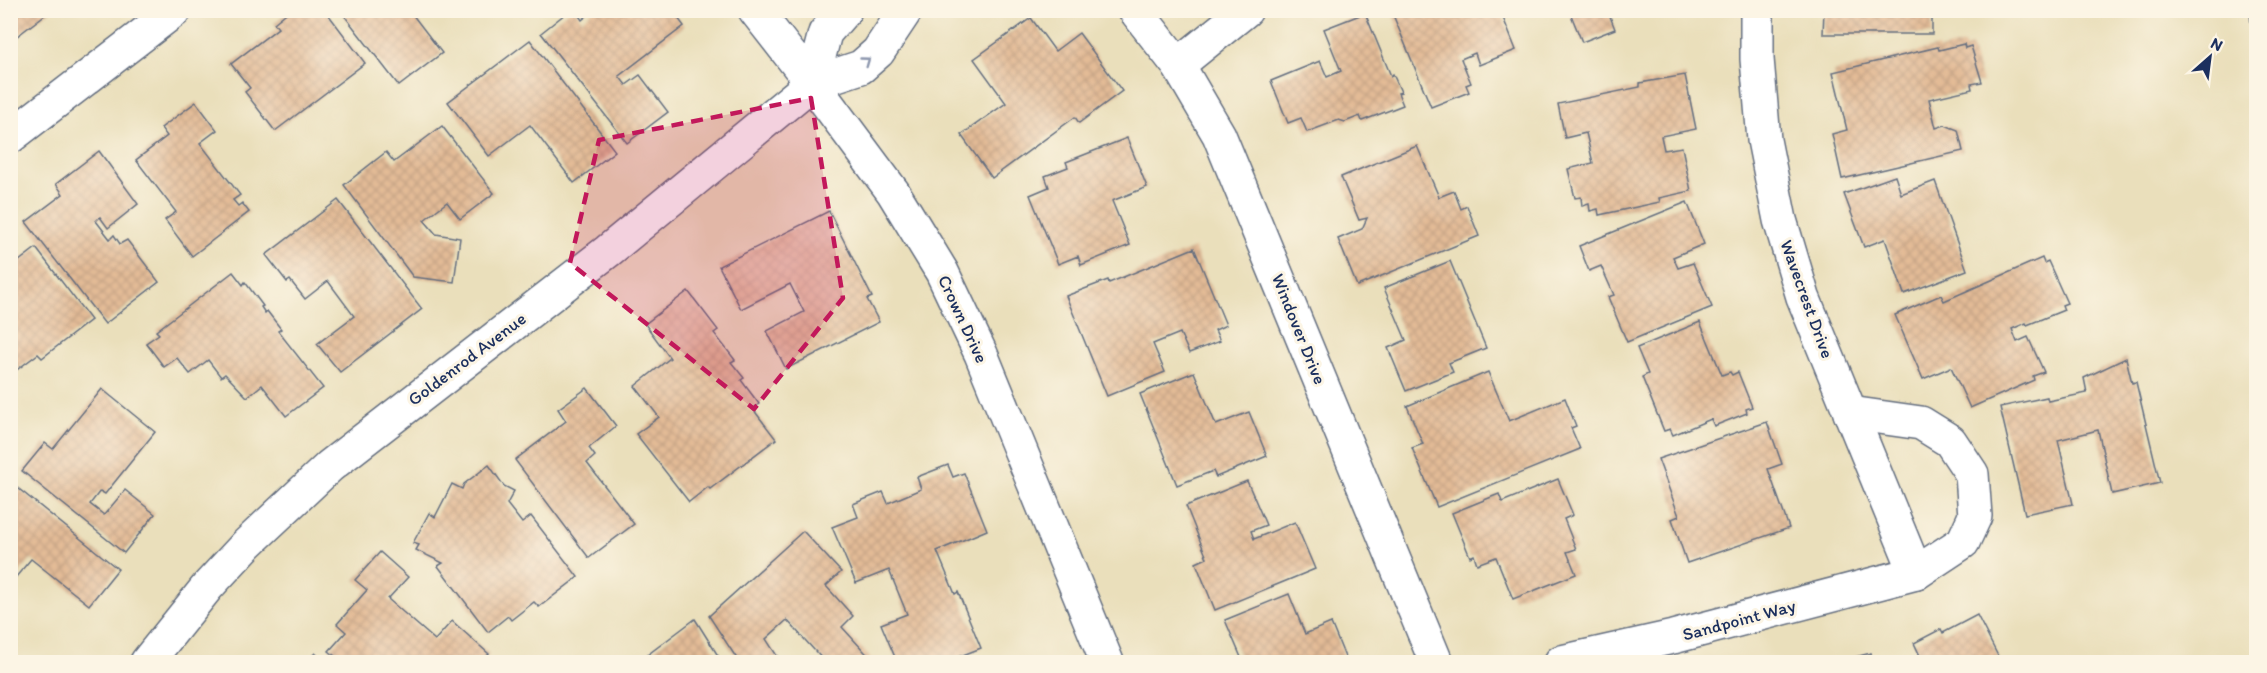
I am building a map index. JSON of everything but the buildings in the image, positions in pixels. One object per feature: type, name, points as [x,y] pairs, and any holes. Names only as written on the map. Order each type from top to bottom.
[{"type":"street","points":[[10,137],[175,10]]},
{"type":"street","name":"Crown Drive","points":[[755,10],[893,192],[942,272],[981,354],[1107,663]]},
{"type":"street","points":[[812,83],[825,33],[845,10]]},
{"type":"street","name":"Goldenrod Avenue","points":[[147,663],[208,586],[247,544],[330,466],[608,251],[812,83],[861,67],[878,52],[906,10]]},
{"type":"street","name":"Windover Drive","points":[[1136,10],[1178,65],[1219,135],[1436,663]]},
{"type":"street","points":[[1178,65],[1246,10]]},
{"type":"street","name":"Wavecrest Drive","points":[[1757,10],[1757,59],[1764,140],[1780,220],[1803,297],[1916,573]]},
{"type":"street","name":"Sandpoint Way","points":[[1561,663],[1673,637],[1916,573],[1963,542],[1975,516],[1972,474],[1950,441],[1921,423],[1850,413]]},
{"type":"highlighted area","points":[[811,98],[843,298],[754,409],[570,263],[599,140]]}]
